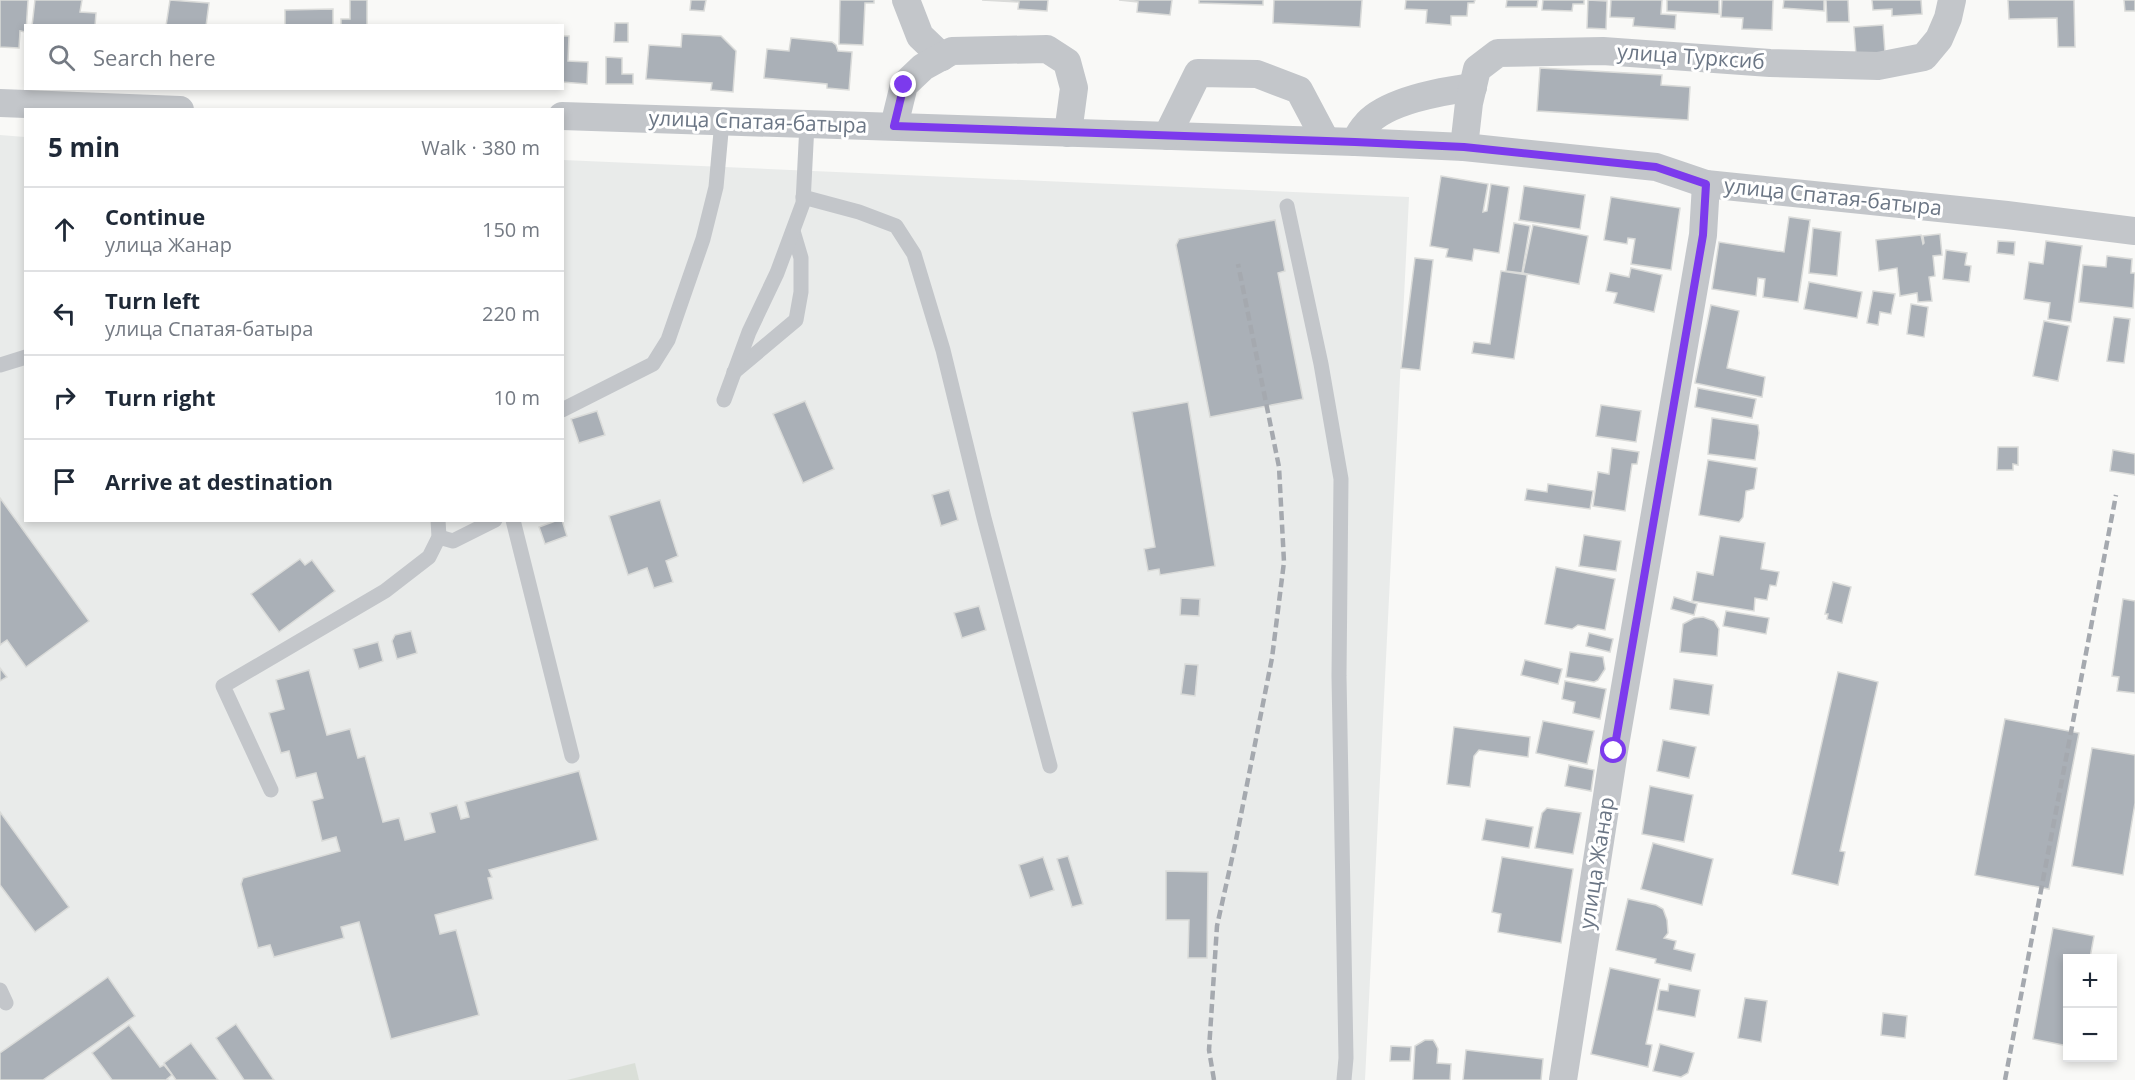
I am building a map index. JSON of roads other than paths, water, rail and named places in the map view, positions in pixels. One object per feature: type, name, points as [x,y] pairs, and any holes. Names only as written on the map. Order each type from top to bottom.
[{"type":"street","points":[[906,0],[920,36],[942,57]]},
{"type":"street","name":"улица Турксиб","points":[[1464,147],[1469,103],[1477,69],[1498,53],[1603,51],[1760,63],[1878,66],[1924,57],[1939,39],[1948,18],[1952,0]]},
{"type":"street","points":[[894,126],[904,85],[923,67],[952,51],[1047,49],[1067,62],[1074,88],[1068,133]]},
{"type":"street","points":[[1167,136],[1198,73],[1257,74],[1299,90],[1326,141]]},
{"type":"street","points":[[1355,142],[1366,124],[1382,112],[1410,100],[1473,87]]},
{"type":"street","points":[[0,103],[129,108]]},
{"type":"street","name":"улица Спатая-батыра","points":[[564,116],[1464,147],[1656,167],[1706,184],[2007,215],[2135,231]]},
{"type":"street","name":"улица Жанар","points":[[1563,1080],[1614,751],[1703,235],[1706,184]]},
{"type":"lane","points":[[564,409],[653,364],[668,340],[703,239],[716,187],[722,121]]},
{"type":"lane","points":[[724,400],[749,332],[777,273],[793,231],[803,197],[807,123]]},
{"type":"lane","points":[[803,197],[859,212],[896,226],[914,254],[943,350],[984,518],[1050,766]]},
{"type":"lane","points":[[1287,206],[1321,364],[1341,479],[1340,675],[1346,1058],[1344,1080]]},
{"type":"lane","points":[[734,372],[796,320],[801,292],[801,258],[793,231]]},
{"type":"lane","points":[[0,365],[24,358]]},
{"type":"lane","points":[[271,790],[223,686],[385,591],[429,557],[439,537],[438,522]]},
{"type":"lane","points":[[439,537],[453,541],[491,522]]},
{"type":"lane","points":[[514,522],[572,756]]},
{"type":"railway","points":[[1214,1080],[1209,1050],[1217,926],[1272,658],[1284,562],[1279,467],[1238,264]]},
{"type":"railway","points":[[2005,1080],[2116,495]]}]
